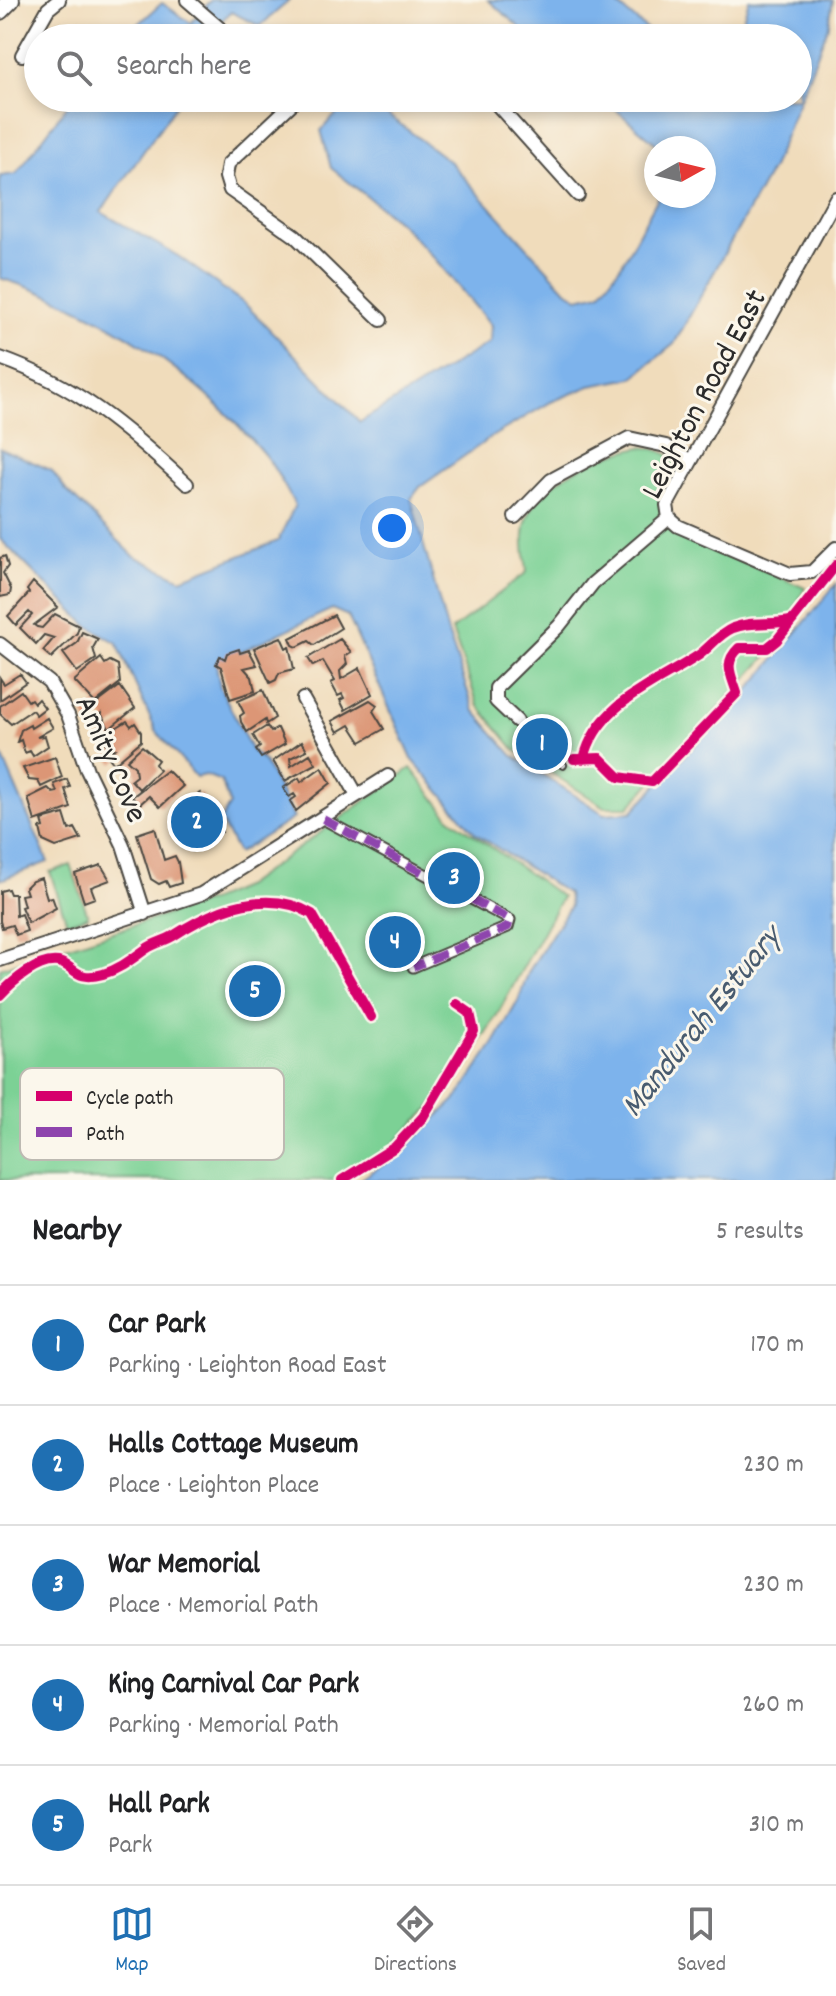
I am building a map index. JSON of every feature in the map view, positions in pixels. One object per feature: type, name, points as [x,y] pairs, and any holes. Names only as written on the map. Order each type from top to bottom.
[{"type":"street","points":[[0,11],[11,0]]},
{"type":"street","points":[[40,24],[48,9],[59,0]]},
{"type":"street","points":[[187,0],[215,24]]},
{"type":"street","points":[[22,55],[24,51]]},
{"type":"street","points":[[283,112],[228,164],[226,177],[230,190],[295,236],[381,320]]},
{"type":"street","points":[[504,112],[578,195]]},
{"type":"street","name":"Leighton Road East","points":[[517,721],[496,701],[494,693],[502,680],[559,626],[593,583],[669,518],[667,505],[836,198]]},
{"type":"street","points":[[0,358],[31,369],[90,400],[187,484]]},
{"type":"street","points":[[515,517],[551,480],[629,438],[666,446],[691,461]]},
{"type":"street","points":[[669,518],[678,526],[790,574],[812,572],[836,548]]},
{"type":"street","name":"Amity Cove","points":[[0,644],[49,682],[68,715],[87,770],[123,845],[145,914]]},
{"type":"street","points":[[303,699],[357,795]]},
{"type":"street","points":[[0,960],[201,894],[388,776]]},
{"type":"street","points":[[323,819],[510,920],[508,927],[413,967]]},
{"type":"lane","name":"Leighton Road East","points":[[517,721],[563,765]]},
{"type":"green space","points":[[642,447],[667,454],[675,465],[671,482],[660,503],[668,529],[805,588],[778,644],[629,807],[605,807],[515,750],[478,705],[452,630],[527,572],[524,535],[528,517],[551,486],[586,465]]},
{"type":"green space","points":[[411,768],[450,818],[562,897],[497,1015],[451,1087],[387,1151],[336,1180],[0,1180],[0,968],[210,901],[245,886]]},
{"type":"green space","points":[[71,865],[88,916],[67,923],[50,872]]},
{"type":"water","points":[[211,0],[290,0],[262,24],[231,12],[218,24],[139,24],[162,3],[191,23]]},
{"type":"water","points":[[488,0],[612,0],[640,24],[516,24]]},
{"type":"water","points":[[749,0],[833,0],[829,25],[812,68],[812,24],[741,24]]},
{"type":"water","name":"Mandurah Estuary","points":[[62,112],[171,112],[101,212],[178,256],[245,304],[360,422],[490,342],[491,325],[399,222],[331,168],[321,130],[338,112],[384,112],[450,162],[564,288],[578,298],[600,293],[622,264],[652,208],[716,208],[716,136],[647,136],[619,112],[794,112],[772,168],[674,344],[632,378],[590,386],[551,402],[493,436],[420,487],[411,499],[448,633],[474,710],[512,755],[604,814],[632,812],[739,697],[745,695],[836,584],[836,1180],[360,1180],[401,1152],[457,1098],[494,1043],[518,1001],[529,971],[570,906],[568,894],[475,833],[412,759],[348,616],[332,609],[216,663],[220,687],[252,751],[264,761],[294,818],[238,853],[220,820],[230,805],[221,781],[206,775],[196,777],[156,731],[117,643],[87,625],[0,539],[0,448],[51,470],[66,490],[134,556],[181,579],[278,541],[295,505],[263,453],[207,395],[176,370],[110,325],[38,291],[0,278],[0,176],[16,174]]},
{"type":"water","points":[[0,751],[48,862],[0,880]]},
{"type":"building","points":[[5,556],[8,566],[3,573],[11,589],[10,595],[0,597],[0,558]]},
{"type":"building","points":[[33,582],[58,607],[34,625],[42,628],[55,614],[79,626],[77,633],[51,658],[43,651],[54,638],[44,635],[36,644],[20,628],[32,615],[29,612],[16,625],[8,616],[29,593],[27,590]]},
{"type":"building","points":[[334,615],[341,628],[314,645],[309,641],[297,647],[293,645],[290,638]]},
{"type":"building","points":[[82,632],[98,639],[93,648],[96,659],[77,672],[63,653],[77,643]]},
{"type":"building","points":[[281,637],[286,648],[289,646],[294,669],[279,673],[276,680],[270,683],[254,648]]},
{"type":"building","points":[[340,639],[351,652],[345,656],[347,664],[340,671],[341,679],[360,668],[372,694],[345,710],[340,700],[344,698],[342,694],[338,696],[331,683],[335,681],[323,661],[313,666],[308,658]]},
{"type":"building","points":[[239,649],[240,653],[249,650],[257,665],[244,668],[252,677],[255,691],[230,699],[221,667],[216,664],[220,656],[225,659],[227,653]]},
{"type":"building","points":[[101,658],[105,664],[110,661],[118,665],[120,683],[95,703],[74,681]]},
{"type":"building","points":[[20,674],[26,682],[0,700],[0,678],[4,684]]},
{"type":"building","points":[[120,686],[135,708],[109,729],[101,713],[92,724],[88,723],[83,714]]},
{"type":"building","points":[[263,690],[275,718],[266,724],[265,720],[247,732],[241,722],[240,716],[244,713],[238,701]]},
{"type":"building","points":[[21,691],[28,701],[31,699],[34,703],[38,699],[45,708],[36,715],[32,710],[11,724],[0,714],[0,706]]},
{"type":"building","points":[[370,700],[377,705],[373,711],[384,729],[361,742],[350,725],[338,732],[332,721]]},
{"type":"building","points":[[47,718],[53,728],[37,737],[45,736],[48,746],[33,756],[30,751],[25,753],[21,740],[17,742],[21,730]]},
{"type":"building","points":[[127,721],[131,726],[135,723],[141,732],[141,741],[114,764],[107,755],[115,749],[110,749],[101,737]]},
{"type":"building","points":[[267,726],[271,732],[278,728],[285,744],[261,758],[256,750],[260,747],[253,735]]},
{"type":"building","points":[[302,741],[307,750],[290,758],[291,766],[310,754],[316,764],[285,781],[273,761]]},
{"type":"building","points":[[142,746],[158,760],[155,764],[159,770],[139,789],[131,780],[136,776],[135,767],[127,760]]},
{"type":"building","points":[[55,757],[62,777],[41,787],[38,781],[29,780],[23,768]]},
{"type":"building","points":[[322,767],[331,783],[296,811],[290,801],[296,797],[294,794],[289,797],[283,788],[299,778],[301,782]]},
{"type":"building","points":[[167,770],[183,786],[160,807],[149,796],[139,805],[132,797]]},
{"type":"building","points":[[67,779],[70,787],[65,789],[71,808],[35,821],[28,798],[48,788],[53,793],[57,792],[54,784]]},
{"type":"building","points":[[200,793],[222,832],[193,851],[173,812]]},
{"type":"building","points":[[64,814],[69,830],[75,828],[81,839],[56,847],[43,841],[42,820]]},
{"type":"building","points":[[155,828],[164,860],[175,856],[178,862],[181,883],[169,887],[166,881],[159,884],[151,879],[137,834]]},
{"type":"building","points":[[101,865],[110,880],[91,887],[95,898],[84,902],[75,874]]},
{"type":"building","points":[[41,878],[47,898],[52,897],[56,908],[28,923],[21,907],[24,906],[21,895],[27,894],[25,888],[32,881]]},
{"type":"building","points":[[8,889],[10,894],[15,894],[16,916],[21,914],[27,931],[16,935],[12,925],[2,928],[0,921],[0,891]]},
{"type":"marked path","points":[[323,819],[510,920],[508,927],[413,967]]},
{"type":"cycle path","points":[[574,759],[600,758],[619,777],[652,782],[737,693],[730,669],[734,653],[739,648],[767,648],[777,640],[836,565]]},
{"type":"cycle path","points":[[584,759],[601,723],[615,709],[699,655],[723,633],[740,626],[793,620]]},
{"type":"cycle path","points":[[0,995],[18,978],[42,964],[58,962],[81,975],[103,974],[120,967],[152,945],[223,910],[259,902],[277,902],[312,914],[371,1017]]},
{"type":"cycle path","points":[[342,1180],[395,1147],[423,1117],[474,1031],[470,1013],[457,1004]]},
{"type":"place","name":"Car Park","points":[[542,744]]},
{"type":"place","name":"Halls Cottage Museum","points":[[197,822]]},
{"type":"place","name":"War Memorial","points":[[454,878]]},
{"type":"place","name":"King Carnival Car Park","points":[[395,942]]},
{"type":"place","name":"Hall Park","points":[[255,991]]}]
